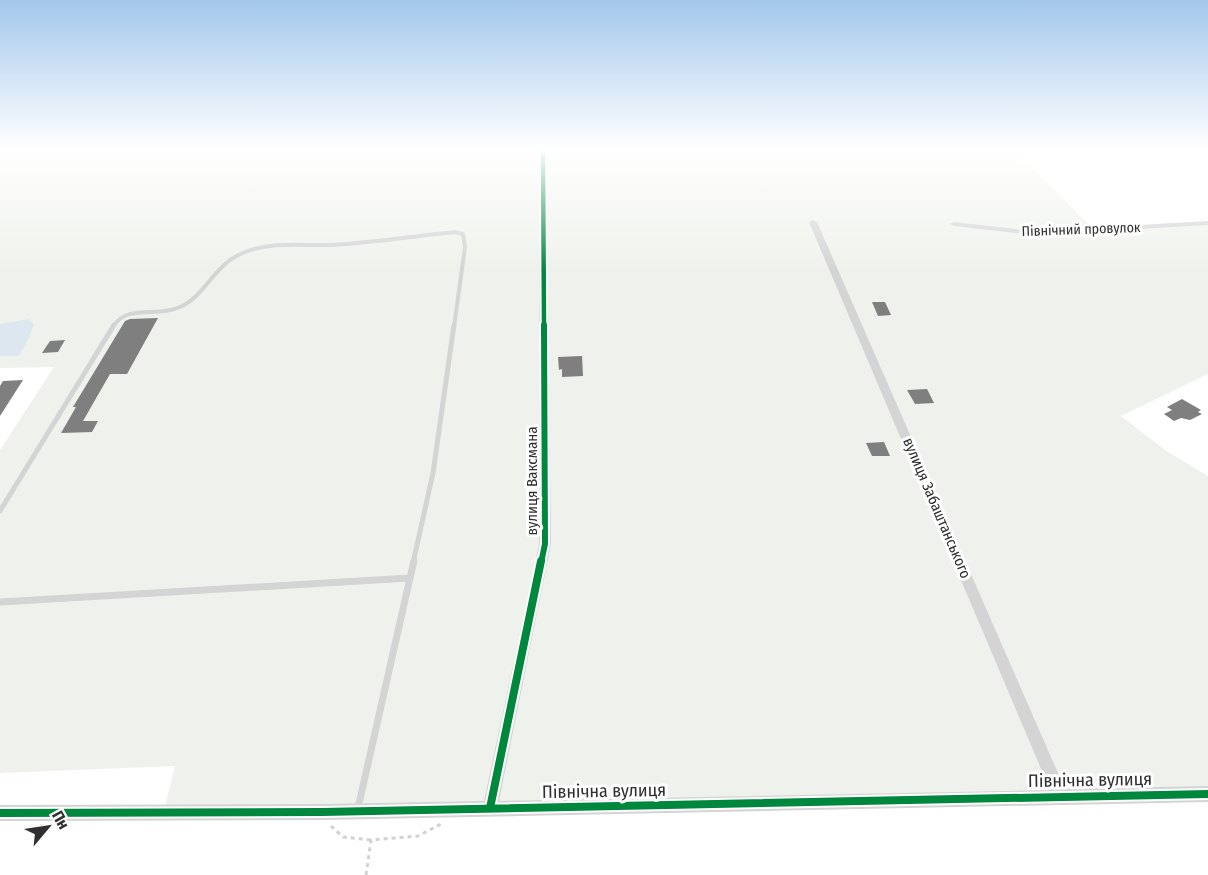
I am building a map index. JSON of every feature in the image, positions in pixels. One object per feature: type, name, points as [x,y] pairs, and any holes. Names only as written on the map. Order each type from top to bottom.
[{"type":"street","name":"вулиця Ваксмана","points":[[490,808],[544,544],[543,190]]},
{"type":"street","name":"вулиця Забаштанського","points":[[813,222],[1060,795]]},
{"type":"street","name":"Північний провулок","points":[[954,224],[1034,233],[1208,223]]},
{"type":"street","name":"Північна вулиця","points":[[0,813],[322,812],[1060,795],[1208,794]]},
{"type":"lane","points":[[0,511],[117,320],[125,313],[168,312],[180,308],[201,289],[222,264],[246,252],[288,244],[330,245],[391,241],[455,231],[463,234],[465,248],[433,473],[358,811]]},
{"type":"lane","points":[[0,602],[410,578]]},
{"type":"path","points":[[322,812],[334,831],[352,840],[371,840],[419,837],[435,830],[459,809]]},
{"type":"path","points":[[366,875],[371,840]]},
{"type":"shaded area","points":[[0,190],[1055,190],[1094,230],[1208,223],[1208,374],[1121,416],[1165,450],[1208,476],[1208,794],[163,814],[175,766],[0,773],[0,450],[54,367],[0,368]]},
{"type":"shaded area","points":[[29,319],[34,325],[18,356],[0,356],[0,324]]},
{"type":"building","points":[[872,302],[885,302],[891,315],[878,316]]},
{"type":"building","points":[[158,318],[127,374],[110,374],[83,421],[98,421],[92,432],[61,433],[76,407],[73,407],[125,321]]},
{"type":"building","points":[[65,340],[58,352],[42,353],[50,341]]},
{"type":"building","points":[[582,356],[583,376],[562,377],[558,357]]},
{"type":"building","points":[[23,380],[0,416],[0,386],[3,381]]},
{"type":"building","points":[[927,389],[934,403],[915,404],[907,390]]},
{"type":"building","points":[[1182,399],[1201,410],[1198,412],[1202,414],[1190,420],[1181,418],[1174,421],[1164,414],[1172,410],[1167,407]]},
{"type":"building","points":[[884,442],[890,456],[872,456],[866,443]]},
{"type":"cycle path","points":[[490,808],[545,544],[543,190]]},
{"type":"cycle path","points":[[0,813],[322,812],[1208,794]]}]
